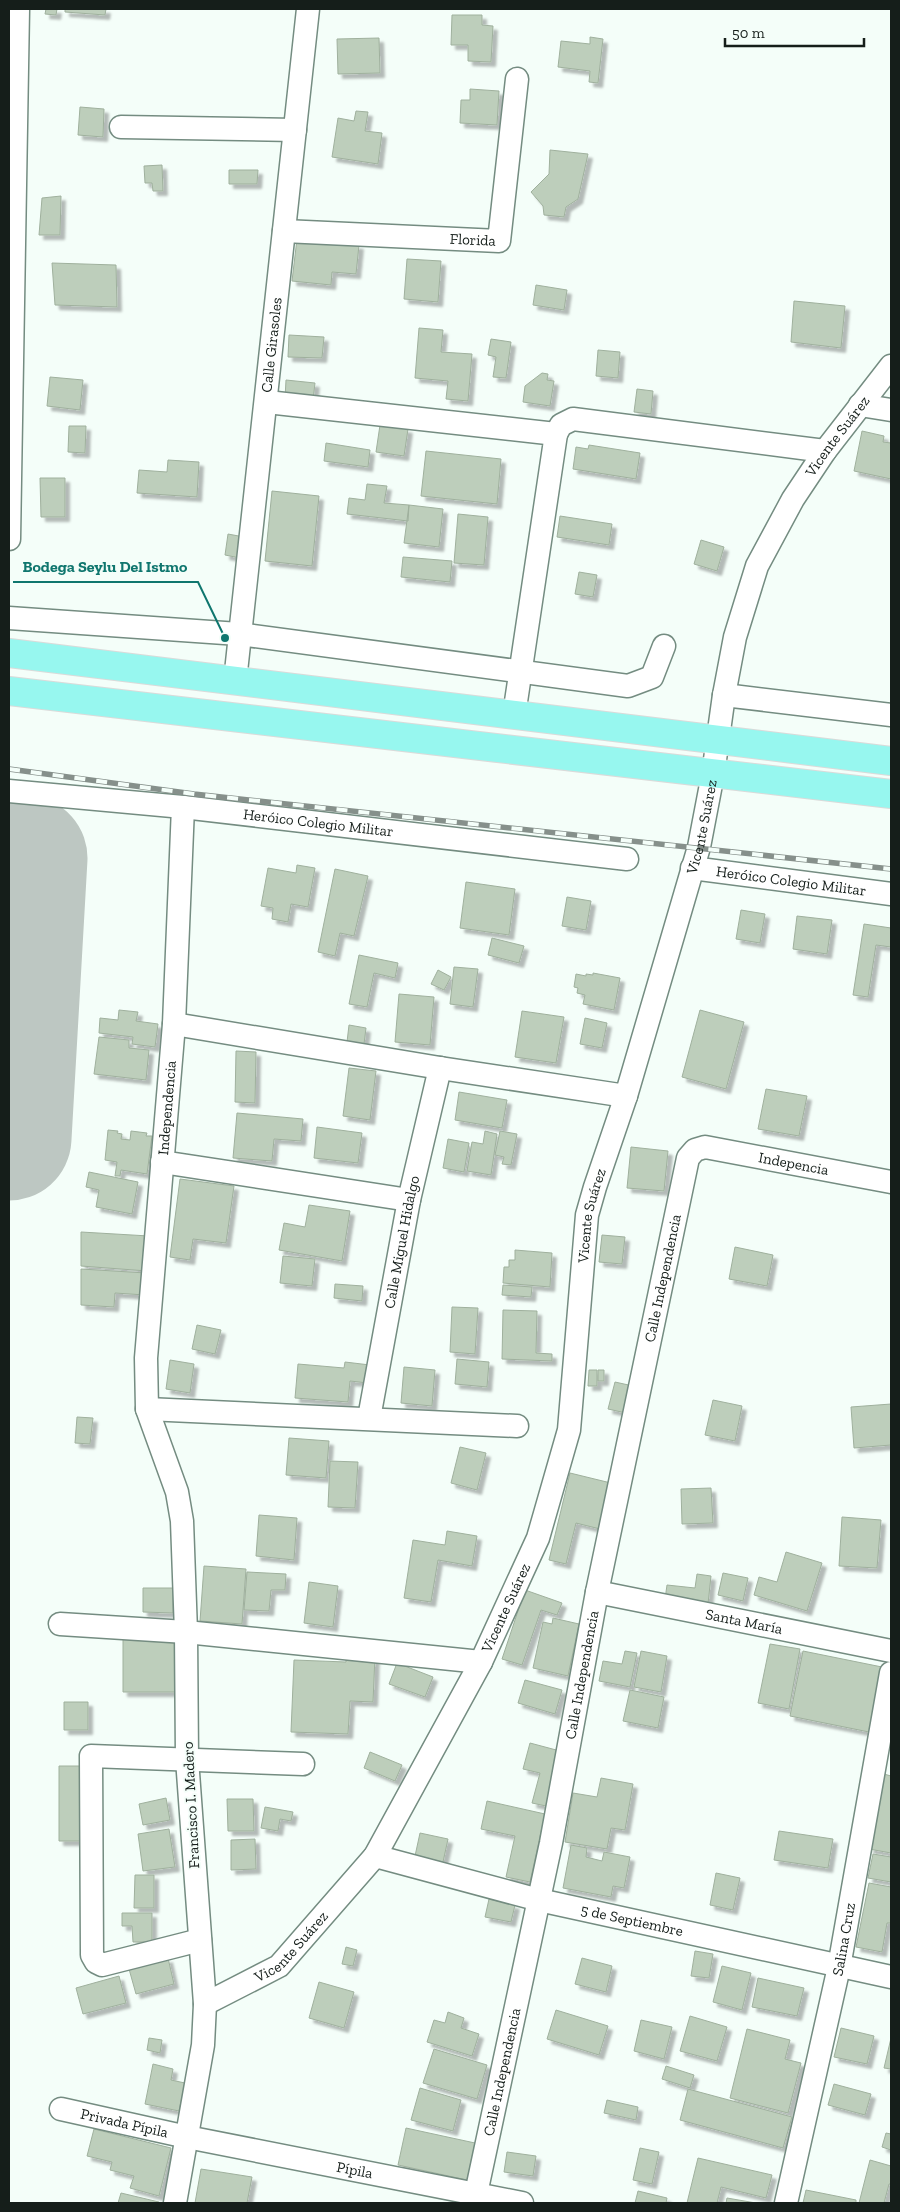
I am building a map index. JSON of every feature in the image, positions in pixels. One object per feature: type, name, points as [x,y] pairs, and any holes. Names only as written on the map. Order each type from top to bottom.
[{"type":"main road","points":[[9,653],[891,761]]},
{"type":"main road","points":[[9,691],[891,794]]},
{"type":"street","points":[[9,539],[12,113],[18,9]]},
{"type":"street","name":"Calle Girasoles","points":[[235,681],[308,9]]},
{"type":"street","name":"Florida","points":[[284,231],[499,241],[517,79]]},
{"type":"street","points":[[121,127],[295,130]]},
{"type":"street","name":"Vicente Suárez","points":[[205,2004],[279,1966],[375,1856],[481,1662],[538,1538],[569,1430],[587,1216],[595,1186],[626,1096],[699,847],[713,774],[724,695],[736,638],[758,566],[793,499],[825,451],[891,366]]},
{"type":"street","points":[[266,402],[556,434]]},
{"type":"street","points":[[860,405],[891,410]]},
{"type":"street","points":[[514,715],[556,434],[561,425],[573,419],[825,451]]},
{"type":"street","points":[[9,618],[239,634],[628,686],[652,676],[664,646]]},
{"type":"street","points":[[724,695],[891,715]]},
{"type":"street","name":"Heróico Colegio Militar","points":[[9,791],[183,807],[627,859]]},
{"type":"street","name":"Independencia","points":[[147,1409],[146,1358],[174,1024],[183,807]]},
{"type":"street","name":"Heróico Colegio Militar","points":[[692,868],[891,894]]},
{"type":"street","points":[[174,1024],[440,1068],[626,1096]]},
{"type":"street","name":"Calle Miguel Hidalgo","points":[[369,1418],[409,1200],[440,1068]]},
{"type":"street","name":"Indepencia","points":[[695,1150],[705,1147],[891,1182]]},
{"type":"street","name":"Calle Independencia","points":[[475,2198],[539,1900],[597,1592],[688,1158],[695,1150]]},
{"type":"street","points":[[162,1162],[409,1200]]},
{"type":"street","points":[[147,1409],[517,1426]]},
{"type":"street","name":"Francisco I. Madero","points":[[147,1409],[177,1492],[182,1521],[188,1759],[205,2004],[203,2045],[188,2137],[174,2203]]},
{"type":"street","name":"Santa María","points":[[597,1592],[891,1651]]},
{"type":"street","points":[[60,1624],[186,1632],[481,1662]]},
{"type":"street","name":"Salina Cruz","points":[[786,2203],[839,1967],[891,1673]]},
{"type":"street","points":[[200,1940],[102,1965],[96,1962],[92,1955],[91,1756],[303,1764]]},
{"type":"street","name":"5 de Septiembre","points":[[375,1856],[539,1900],[891,1977]]},
{"type":"street","name":"Privada Pípila","points":[[61,2109],[188,2137]]},
{"type":"street","name":"Pípila","points":[[188,2137],[475,2198],[522,2203]]},
{"type":"building","points":[[46,9],[57,9],[56,15],[45,14]]},
{"type":"building","points":[[65,9],[106,9],[105,15],[65,12]]},
{"type":"building","points":[[452,15],[482,15],[482,25],[493,26],[491,62],[468,61],[468,45],[451,45]]},
{"type":"building","points":[[590,37],[603,39],[598,83],[589,82],[590,71],[558,67],[561,41],[590,44]]},
{"type":"building","points":[[379,38],[380,73],[338,74],[337,39]]},
{"type":"building","points":[[470,89],[499,91],[497,125],[460,123],[461,100],[470,100]]},
{"type":"building","points":[[80,107],[104,109],[103,137],[78,135]]},
{"type":"building","points":[[356,111],[368,112],[365,131],[382,133],[378,164],[332,157],[338,118],[354,121]]},
{"type":"building","points":[[550,150],[588,154],[578,199],[566,207],[564,217],[544,215],[543,206],[531,192],[549,174]]},
{"type":"building","points":[[162,165],[163,191],[153,191],[152,183],[145,183],[144,166]]},
{"type":"building","points":[[229,170],[258,170],[257,184],[229,184]]},
{"type":"building","points":[[61,196],[60,235],[39,235],[42,198]]},
{"type":"building","points":[[297,239],[359,245],[356,274],[332,272],[331,285],[292,281]]},
{"type":"building","points":[[407,259],[441,261],[438,302],[404,299]]},
{"type":"building","points":[[52,263],[116,265],[117,307],[55,305]]},
{"type":"building","points":[[536,285],[567,290],[564,310],[533,305]]},
{"type":"building","points":[[794,301],[845,306],[841,348],[791,342]]},
{"type":"building","points":[[419,328],[443,330],[441,352],[472,354],[468,401],[446,399],[448,381],[415,378]]},
{"type":"building","points":[[289,335],[324,337],[322,358],[288,357]]},
{"type":"building","points":[[491,339],[511,342],[506,378],[493,377],[496,357],[488,355]]},
{"type":"building","points":[[598,350],[620,352],[618,378],[596,376]]},
{"type":"building","points":[[542,373],[548,374],[547,380],[554,381],[550,406],[523,402],[525,386]]},
{"type":"building","points":[[50,377],[83,380],[80,410],[47,406]]},
{"type":"building","points":[[286,380],[315,383],[313,400],[285,398]]},
{"type":"building","points":[[637,389],[653,391],[651,414],[634,412]]},
{"type":"building","points":[[380,425],[408,429],[404,456],[376,452]]},
{"type":"building","points":[[69,426],[86,426],[85,453],[68,452]]},
{"type":"building","points":[[862,431],[884,436],[883,442],[891,443],[891,479],[854,471]]},
{"type":"building","points":[[326,443],[370,450],[368,467],[324,461]]},
{"type":"building","points":[[589,445],[640,453],[636,479],[573,469],[576,447],[588,449]]},
{"type":"building","points":[[426,451],[501,459],[497,504],[421,496]]},
{"type":"building","points":[[168,460],[199,462],[197,497],[137,493],[139,470],[167,472]]},
{"type":"building","points":[[40,478],[65,478],[65,517],[41,517]]},
{"type":"building","points":[[367,484],[387,486],[384,503],[409,505],[408,521],[347,514],[349,498],[365,500]]},
{"type":"building","points":[[272,491],[319,496],[312,566],[265,561]]},
{"type":"building","points":[[409,505],[443,509],[439,547],[404,543]]},
{"type":"building","points":[[458,514],[488,517],[484,565],[454,563]]},
{"type":"building","points":[[560,516],[612,524],[609,545],[557,537]]},
{"type":"building","points":[[228,534],[244,537],[240,558],[225,555]]},
{"type":"building","points":[[701,540],[724,547],[717,571],[694,564]]},
{"type":"building","points":[[403,557],[452,561],[450,582],[401,577]]},
{"type":"building","points":[[579,572],[597,575],[593,597],[575,594]]},
{"type":"building","points":[[297,865],[315,868],[308,907],[291,904],[288,922],[272,919],[273,908],[261,906],[268,868],[296,873]]},
{"type":"building","points":[[335,869],[368,876],[354,936],[340,933],[335,956],[318,952]]},
{"type":"building","points":[[466,882],[515,889],[509,935],[460,928]]},
{"type":"building","points":[[567,897],[591,901],[586,930],[562,926]]},
{"type":"building","points":[[741,910],[765,914],[760,943],[736,939]]},
{"type":"building","points":[[797,916],[832,920],[827,954],[793,949]]},
{"type":"building","points":[[864,924],[891,928],[891,947],[876,945],[868,997],[853,995]]},
{"type":"building","points":[[492,938],[524,946],[519,963],[488,955]]},
{"type":"building","points":[[359,955],[398,963],[395,978],[374,973],[367,1007],[349,1004]]},
{"type":"building","points":[[454,967],[478,969],[473,1007],[450,1004]]},
{"type":"building","points":[[438,970],[451,977],[444,990],[431,984]]},
{"type":"building","points":[[593,973],[620,978],[614,1010],[583,1004],[585,995],[577,993],[578,988],[574,987],[576,974],[586,976],[586,974],[593,975]]},
{"type":"building","points":[[399,994],[434,997],[430,1045],[395,1042]]},
{"type":"building","points":[[119,1010],[138,1012],[136,1021],[158,1024],[155,1047],[132,1044],[133,1037],[99,1033],[100,1018],[118,1020]]},
{"type":"building","points":[[700,1010],[744,1022],[726,1089],[682,1077]]},
{"type":"building","points":[[522,1011],[564,1017],[556,1063],[515,1057]]},
{"type":"building","points":[[585,1018],[607,1023],[602,1048],[580,1044]]},
{"type":"building","points":[[349,1025],[366,1028],[364,1044],[347,1042]]},
{"type":"building","points":[[99,1037],[129,1040],[129,1048],[149,1050],[146,1080],[94,1074]]},
{"type":"building","points":[[236,1051],[256,1052],[255,1103],[235,1102]]},
{"type":"building","points":[[349,1068],[376,1071],[370,1120],[343,1116]]},
{"type":"building","points":[[766,1089],[807,1096],[799,1136],[758,1129]]},
{"type":"building","points":[[459,1092],[507,1100],[502,1128],[455,1120]]},
{"type":"building","points":[[237,1113],[303,1119],[301,1141],[274,1139],[272,1161],[233,1158]]},
{"type":"building","points":[[317,1127],[362,1133],[358,1163],[314,1158]]},
{"type":"building","points":[[108,1130],[118,1131],[117,1133],[122,1134],[121,1139],[130,1140],[131,1131],[147,1133],[146,1136],[152,1136],[147,1174],[121,1170],[120,1176],[115,1176],[117,1162],[105,1160]]},
{"type":"building","points":[[485,1131],[497,1134],[491,1175],[467,1171],[472,1142],[483,1144]]},
{"type":"building","points":[[500,1131],[517,1134],[511,1165],[502,1164],[504,1157],[495,1155]]},
{"type":"building","points":[[448,1139],[469,1143],[464,1172],[443,1168]]},
{"type":"building","points":[[631,1147],[668,1151],[664,1191],[627,1188]]},
{"type":"building","points":[[89,1172],[138,1182],[132,1214],[96,1207],[99,1190],[86,1187]]},
{"type":"building","points":[[180,1179],[234,1186],[226,1243],[193,1239],[190,1260],[170,1257]]},
{"type":"building","points":[[309,1205],[350,1211],[342,1261],[279,1250],[284,1223],[305,1227]]},
{"type":"building","points":[[81,1232],[149,1236],[147,1271],[81,1266]]},
{"type":"building","points":[[602,1235],[625,1237],[622,1264],[599,1262]]},
{"type":"building","points":[[735,1247],[773,1255],[767,1286],[729,1279]]},
{"type":"building","points":[[515,1250],[552,1253],[550,1287],[503,1283],[504,1267],[509,1267],[509,1260],[515,1260]]},
{"type":"building","points":[[283,1256],[315,1259],[312,1286],[280,1283]]},
{"type":"building","points":[[81,1269],[146,1273],[145,1295],[115,1293],[114,1307],[81,1305]]},
{"type":"building","points":[[335,1284],[363,1286],[362,1301],[334,1298]]},
{"type":"building","points":[[503,1285],[532,1287],[531,1297],[502,1295]]},
{"type":"building","points":[[452,1307],[478,1308],[475,1354],[450,1352]]},
{"type":"building","points":[[503,1310],[537,1311],[536,1353],[552,1354],[552,1361],[502,1359]]},
{"type":"building","points":[[197,1325],[221,1330],[215,1354],[192,1349]]},
{"type":"building","points":[[457,1359],[489,1362],[487,1387],[455,1384]]},
{"type":"building","points":[[170,1360],[194,1364],[190,1393],[166,1389]]},
{"type":"building","points":[[345,1362],[370,1365],[368,1383],[350,1381],[348,1402],[295,1398],[298,1364],[344,1368]]},
{"type":"building","points":[[404,1367],[435,1370],[432,1406],[401,1403]]},
{"type":"building","points":[[589,1370],[597,1370],[597,1386],[588,1386]]},
{"type":"building","points":[[598,1370],[604,1370],[604,1381],[598,1381]]},
{"type":"building","points":[[615,1382],[633,1386],[626,1413],[608,1409]]},
{"type":"building","points":[[713,1400],[742,1406],[735,1441],[705,1435]]},
{"type":"building","points":[[891,1404],[891,1445],[854,1448],[851,1407]]},
{"type":"building","points":[[77,1417],[93,1418],[90,1444],[75,1443]]},
{"type":"building","points":[[289,1438],[329,1441],[326,1478],[286,1475]]},
{"type":"building","points":[[460,1447],[486,1453],[477,1490],[451,1483]]},
{"type":"building","points":[[330,1461],[358,1462],[355,1508],[328,1507]]},
{"type":"building","points":[[570,1473],[615,1484],[604,1530],[576,1523],[566,1564],[549,1560]]},
{"type":"building","points":[[711,1488],[713,1523],[682,1524],[681,1489]]},
{"type":"building","points":[[259,1515],[297,1518],[294,1560],[256,1556]]},
{"type":"building","points":[[842,1517],[881,1520],[877,1568],[839,1566]]},
{"type":"building","points":[[447,1531],[477,1536],[472,1566],[438,1560],[431,1602],[404,1598],[413,1540],[445,1545]]},
{"type":"building","points":[[786,1552],[822,1563],[807,1611],[754,1595],[759,1577],[777,1582]]},
{"type":"building","points":[[204,1566],[246,1569],[242,1624],[200,1621]]},
{"type":"building","points":[[247,1572],[286,1574],[285,1590],[271,1590],[269,1611],[244,1610]]},
{"type":"building","points":[[723,1573],[748,1578],[743,1601],[718,1595]]},
{"type":"building","points":[[697,1574],[711,1576],[708,1604],[665,1599],[667,1585],[695,1588]]},
{"type":"building","points":[[309,1582],[338,1586],[333,1627],[304,1623]]},
{"type":"building","points":[[143,1588],[173,1588],[173,1613],[143,1612]]},
{"type":"building","points":[[525,1590],[562,1603],[557,1615],[541,1610],[522,1665],[502,1659]]},
{"type":"building","points":[[553,1618],[579,1624],[568,1676],[533,1668],[543,1622],[552,1624]]},
{"type":"building","points":[[123,1639],[175,1639],[175,1692],[123,1692]]},
{"type":"building","points":[[770,1644],[800,1649],[789,1709],[758,1703]]},
{"type":"building","points":[[625,1651],[637,1653],[630,1687],[599,1681],[603,1661],[622,1664]]},
{"type":"building","points":[[641,1651],[667,1656],[661,1692],[634,1687]]},
{"type":"building","points":[[803,1651],[882,1667],[869,1732],[790,1716]]},
{"type":"building","points":[[346,1655],[375,1656],[373,1702],[350,1701],[348,1734],[291,1732],[294,1660],[346,1662]]},
{"type":"building","points":[[397,1663],[433,1677],[425,1697],[389,1684]]},
{"type":"building","points":[[525,1680],[562,1690],[555,1714],[518,1703]]},
{"type":"building","points":[[630,1690],[664,1697],[658,1728],[623,1721]]},
{"type":"building","points":[[64,1702],[88,1702],[88,1730],[64,1730]]},
{"type":"building","points":[[530,1743],[560,1751],[546,1806],[532,1803],[540,1773],[523,1769]]},
{"type":"building","points":[[370,1752],[402,1765],[395,1781],[364,1768]]},
{"type":"building","points":[[59,1766],[89,1766],[89,1841],[59,1841]]},
{"type":"building","points":[[884,1774],[891,1776],[891,1853],[869,1849]]},
{"type":"building","points":[[601,1778],[633,1784],[625,1830],[611,1828],[607,1849],[565,1842],[573,1793],[597,1797]]},
{"type":"building","points":[[166,1798],[170,1820],[143,1825],[139,1804]]},
{"type":"building","points":[[227,1799],[253,1799],[254,1831],[228,1831]]},
{"type":"building","points":[[487,1801],[545,1814],[530,1882],[506,1877],[515,1836],[481,1829]]},
{"type":"building","points":[[265,1807],[293,1812],[291,1821],[280,1819],[278,1831],[261,1828]]},
{"type":"building","points":[[169,1829],[175,1867],[143,1871],[138,1834]]},
{"type":"building","points":[[779,1831],[833,1839],[828,1868],[774,1860]]},
{"type":"building","points":[[420,1833],[448,1839],[443,1862],[415,1856]]},
{"type":"building","points":[[255,1839],[256,1869],[231,1870],[231,1840]]},
{"type":"building","points":[[571,1845],[587,1848],[586,1857],[602,1861],[604,1852],[630,1857],[624,1888],[613,1886],[611,1897],[563,1888]]},
{"type":"building","points":[[873,1854],[891,1857],[891,1882],[868,1878]]},
{"type":"building","points":[[716,1873],[740,1878],[733,1910],[710,1905]]},
{"type":"building","points":[[135,1875],[154,1875],[154,1908],[134,1908]]},
{"type":"building","points":[[869,1883],[891,1887],[891,1923],[887,1923],[882,1952],[856,1947]]},
{"type":"building","points":[[489,1899],[515,1905],[511,1922],[485,1917]]},
{"type":"building","points":[[122,1913],[152,1913],[152,1942],[133,1942],[132,1926],[122,1926]]},
{"type":"building","points":[[346,1947],[357,1950],[353,1966],[342,1964]]},
{"type":"building","points":[[695,1951],[713,1954],[709,1978],[691,1976]]},
{"type":"building","points":[[168,1958],[174,1984],[136,1994],[129,1969]]},
{"type":"building","points":[[582,1958],[612,1966],[606,1992],[575,1984]]},
{"type":"building","points":[[722,1966],[751,1973],[742,2010],[713,2002]]},
{"type":"building","points":[[119,1976],[126,2003],[83,2014],[76,1988]]},
{"type":"building","points":[[758,1978],[804,1988],[797,2016],[752,2007]]},
{"type":"building","points":[[319,1982],[354,1992],[344,2028],[309,2018]]},
{"type":"building","points":[[556,2010],[608,2026],[599,2055],[547,2039]]},
{"type":"building","points":[[448,2012],[464,2018],[461,2028],[479,2034],[472,2056],[427,2042],[434,2020],[445,2023]]},
{"type":"building","points":[[690,2016],[727,2027],[717,2061],[680,2051]]},
{"type":"building","points":[[641,2020],[672,2027],[664,2059],[634,2051]]},
{"type":"building","points":[[841,2028],[874,2036],[867,2064],[834,2057]]},
{"type":"building","points":[[747,2029],[790,2040],[785,2059],[801,2063],[788,2113],[730,2098]]},
{"type":"building","points":[[149,2038],[162,2040],[160,2053],[147,2050]]},
{"type":"building","points":[[891,2038],[891,2069],[884,2068]]},
{"type":"building","points":[[434,2049],[487,2065],[477,2099],[423,2083]]},
{"type":"building","points":[[153,2064],[173,2069],[171,2080],[185,2083],[179,2111],[145,2104]]},
{"type":"building","points":[[666,2066],[694,2075],[690,2088],[662,2079]]},
{"type":"building","points":[[834,2084],[871,2094],[865,2115],[828,2105]]},
{"type":"building","points":[[420,2088],[461,2100],[453,2131],[411,2120]]},
{"type":"building","points":[[688,2089],[792,2117],[783,2148],[680,2120]]},
{"type":"building","points":[[607,2100],[638,2107],[636,2120],[604,2113]]},
{"type":"building","points":[[406,2128],[475,2143],[467,2180],[398,2165]]},
{"type":"building","points":[[94,2129],[171,2148],[159,2196],[130,2188],[134,2176],[110,2170],[112,2162],[87,2156]]},
{"type":"building","points":[[886,2133],[891,2134],[891,2150],[882,2147]]},
{"type":"building","points":[[640,2148],[659,2152],[652,2184],[633,2180]]},
{"type":"building","points":[[507,2152],[536,2156],[533,2176],[504,2172]]},
{"type":"building","points":[[698,2158],[772,2175],[766,2198],[721,2187],[717,2203],[687,2203]]},
{"type":"building","points":[[870,2160],[891,2166],[891,2184],[889,2184],[884,2203],[859,2203]]},
{"type":"building","points":[[201,2169],[252,2177],[247,2203],[195,2203]]},
{"type":"building","points":[[806,2190],[856,2200],[856,2203],[803,2203]]},
{"type":"building","points":[[638,2191],[667,2198],[666,2203],[635,2203]]},
{"type":"building","points":[[121,2193],[159,2202],[159,2203],[118,2203]]},
{"type":"building","points":[[727,2198],[756,2203],[726,2203]]},
{"type":"runway","points":[[9,1138],[25,858]]},
{"type":"railway","points":[[9,769],[194,794],[891,869]]},
{"type":"place","name":"Bodega Seylu Del Istmo","points":[[225,638]]}]
